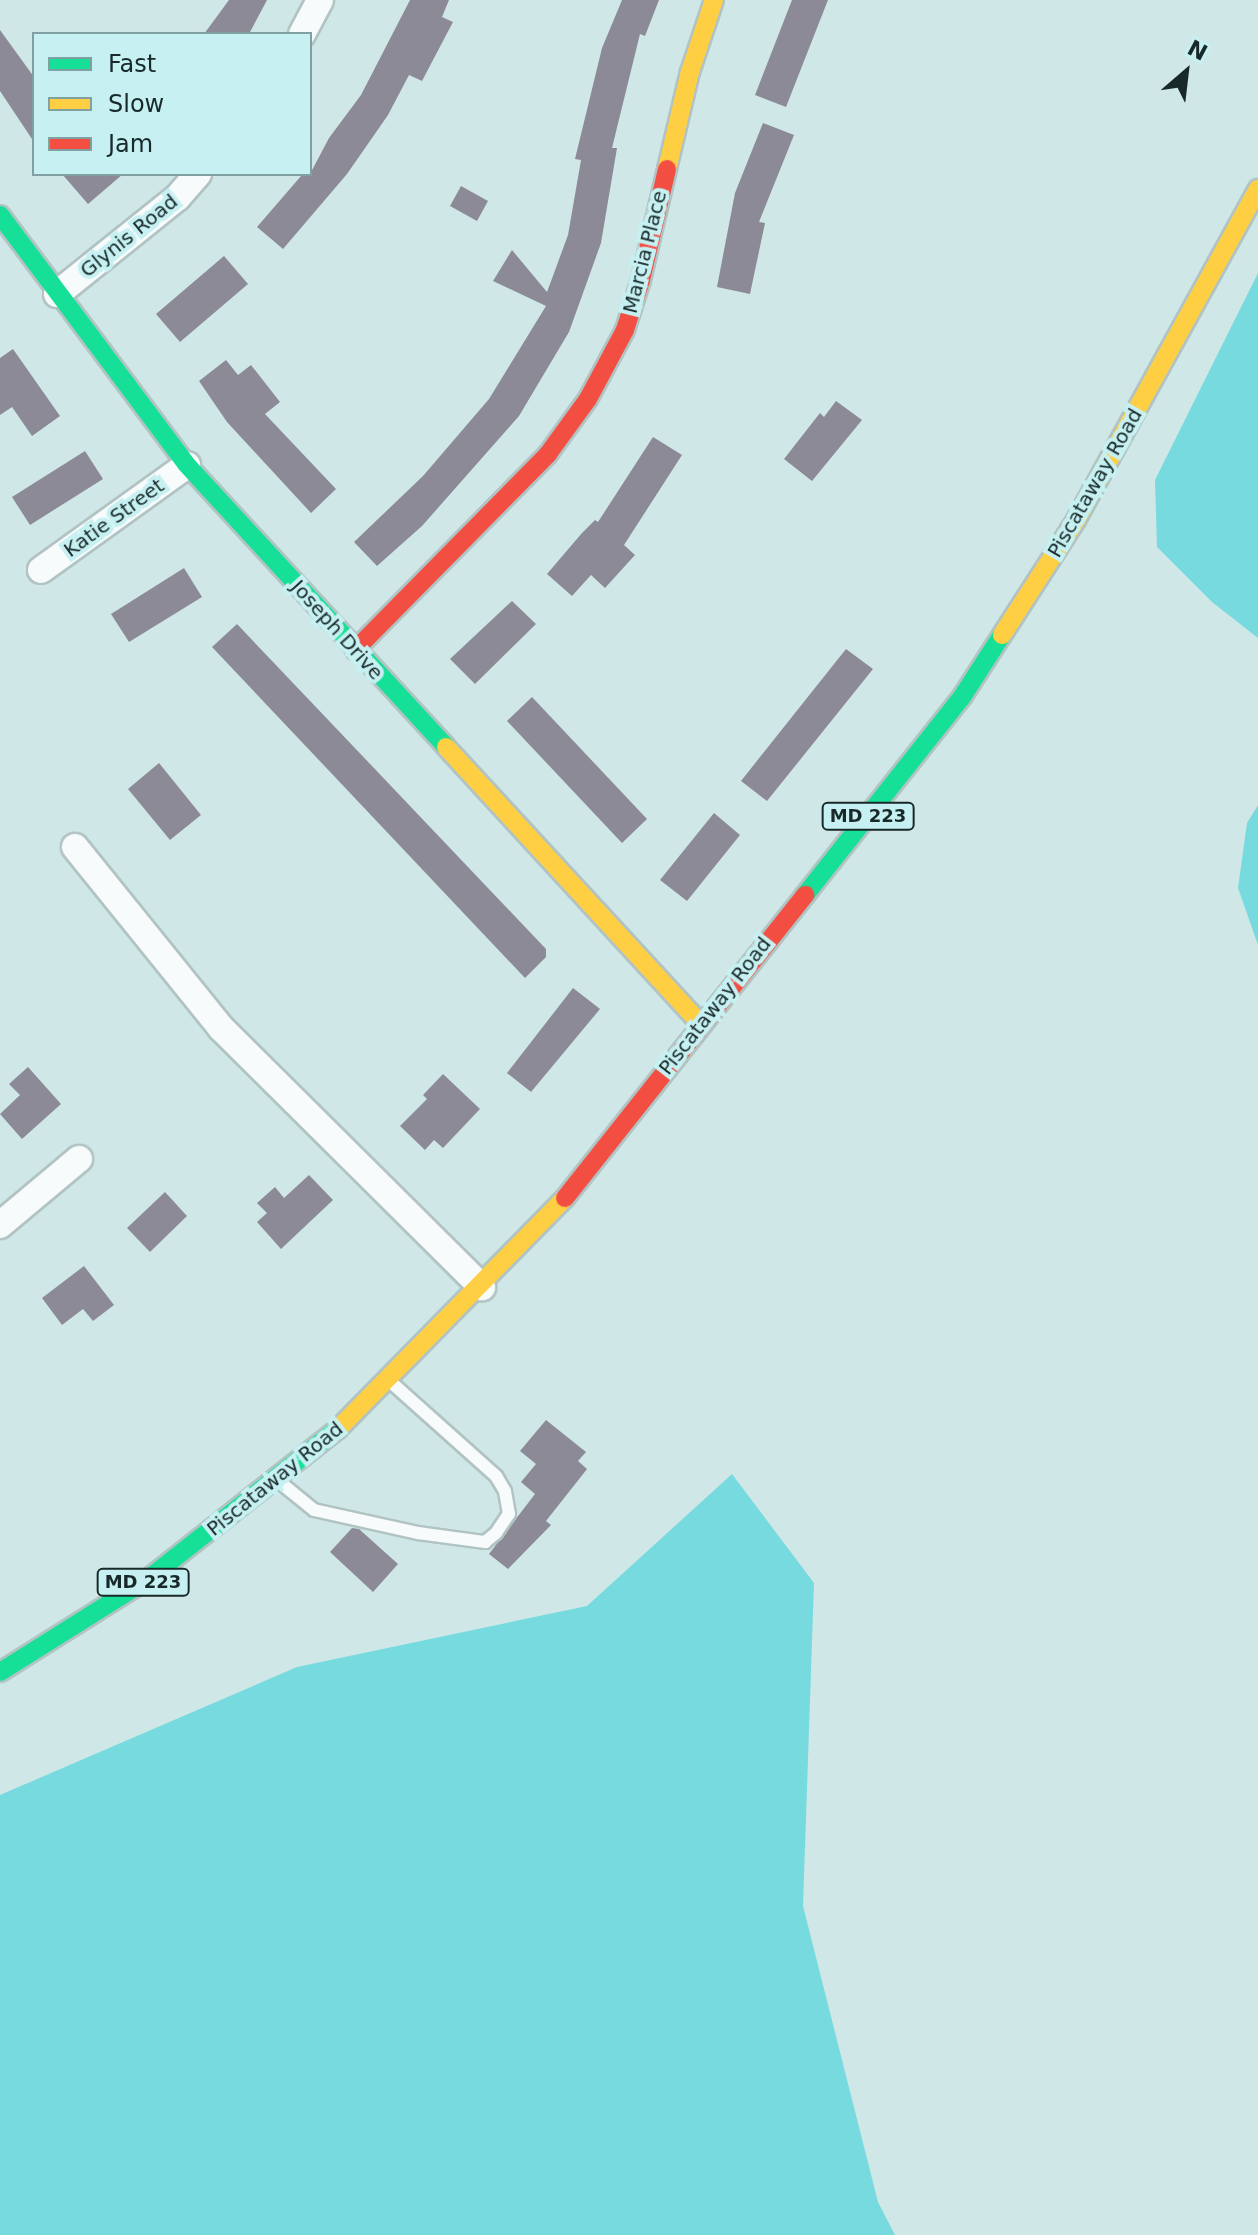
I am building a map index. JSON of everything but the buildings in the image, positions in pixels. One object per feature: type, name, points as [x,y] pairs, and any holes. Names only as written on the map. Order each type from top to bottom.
[{"type":"main road","name":"Marcia Place","points":[[355,650],[548,454],[588,399],[625,330],[641,280],[690,72],[714,0]]},
{"type":"main road","name":"Piscataway Road","points":[[0,1672],[148,1579],[277,1480],[357,1413],[557,1208],[700,1023],[962,697],[1076,520],[1258,189]]},
{"type":"main road","name":"Joseph Drive","points":[[0,215],[187,465],[700,1023]]},
{"type":"street","points":[[303,32],[320,0]]},
{"type":"street","name":"Glynis Road","points":[[57,294],[177,198],[196,176]]},
{"type":"street","name":"Katie Street","points":[[41,570],[187,465]]},
{"type":"street","points":[[75,847],[221,1028],[482,1287]]},
{"type":"street","points":[[0,1225],[79,1159]]},
{"type":"lane","points":[[277,1480],[314,1510],[418,1533],[485,1542],[496,1533],[509,1514],[505,1491],[496,1476],[389,1381]]},
{"type":"shaded area","points":[[1258,273],[1258,638],[1212,602],[1157,547],[1155,480]]},
{"type":"shaded area","points":[[1258,805],[1258,945],[1238,888],[1247,823]]},
{"type":"shaded area","points":[[732,1474],[814,1583],[803,1906],[878,2202],[895,2235],[0,2235],[0,1795],[297,1667],[587,1606]]},
{"type":"traffic: fast","points":[[0,215],[187,465],[446,747]]},
{"type":"traffic: fast","points":[[805,895],[962,697],[1002,635]]},
{"type":"traffic: fast","points":[[0,1672],[148,1579],[338,1429]]},
{"type":"traffic: slow","points":[[667,169],[690,72],[714,0]]},
{"type":"traffic: slow","points":[[1002,635],[1076,520],[1258,189]]},
{"type":"traffic: slow","points":[[446,747],[700,1023]]},
{"type":"traffic: slow","points":[[338,1429],[565,1198]]},
{"type":"traffic: jam","points":[[355,650],[548,454],[588,399],[625,330],[641,280],[667,169]]},
{"type":"traffic: jam","points":[[565,1198],[805,895]]}]
